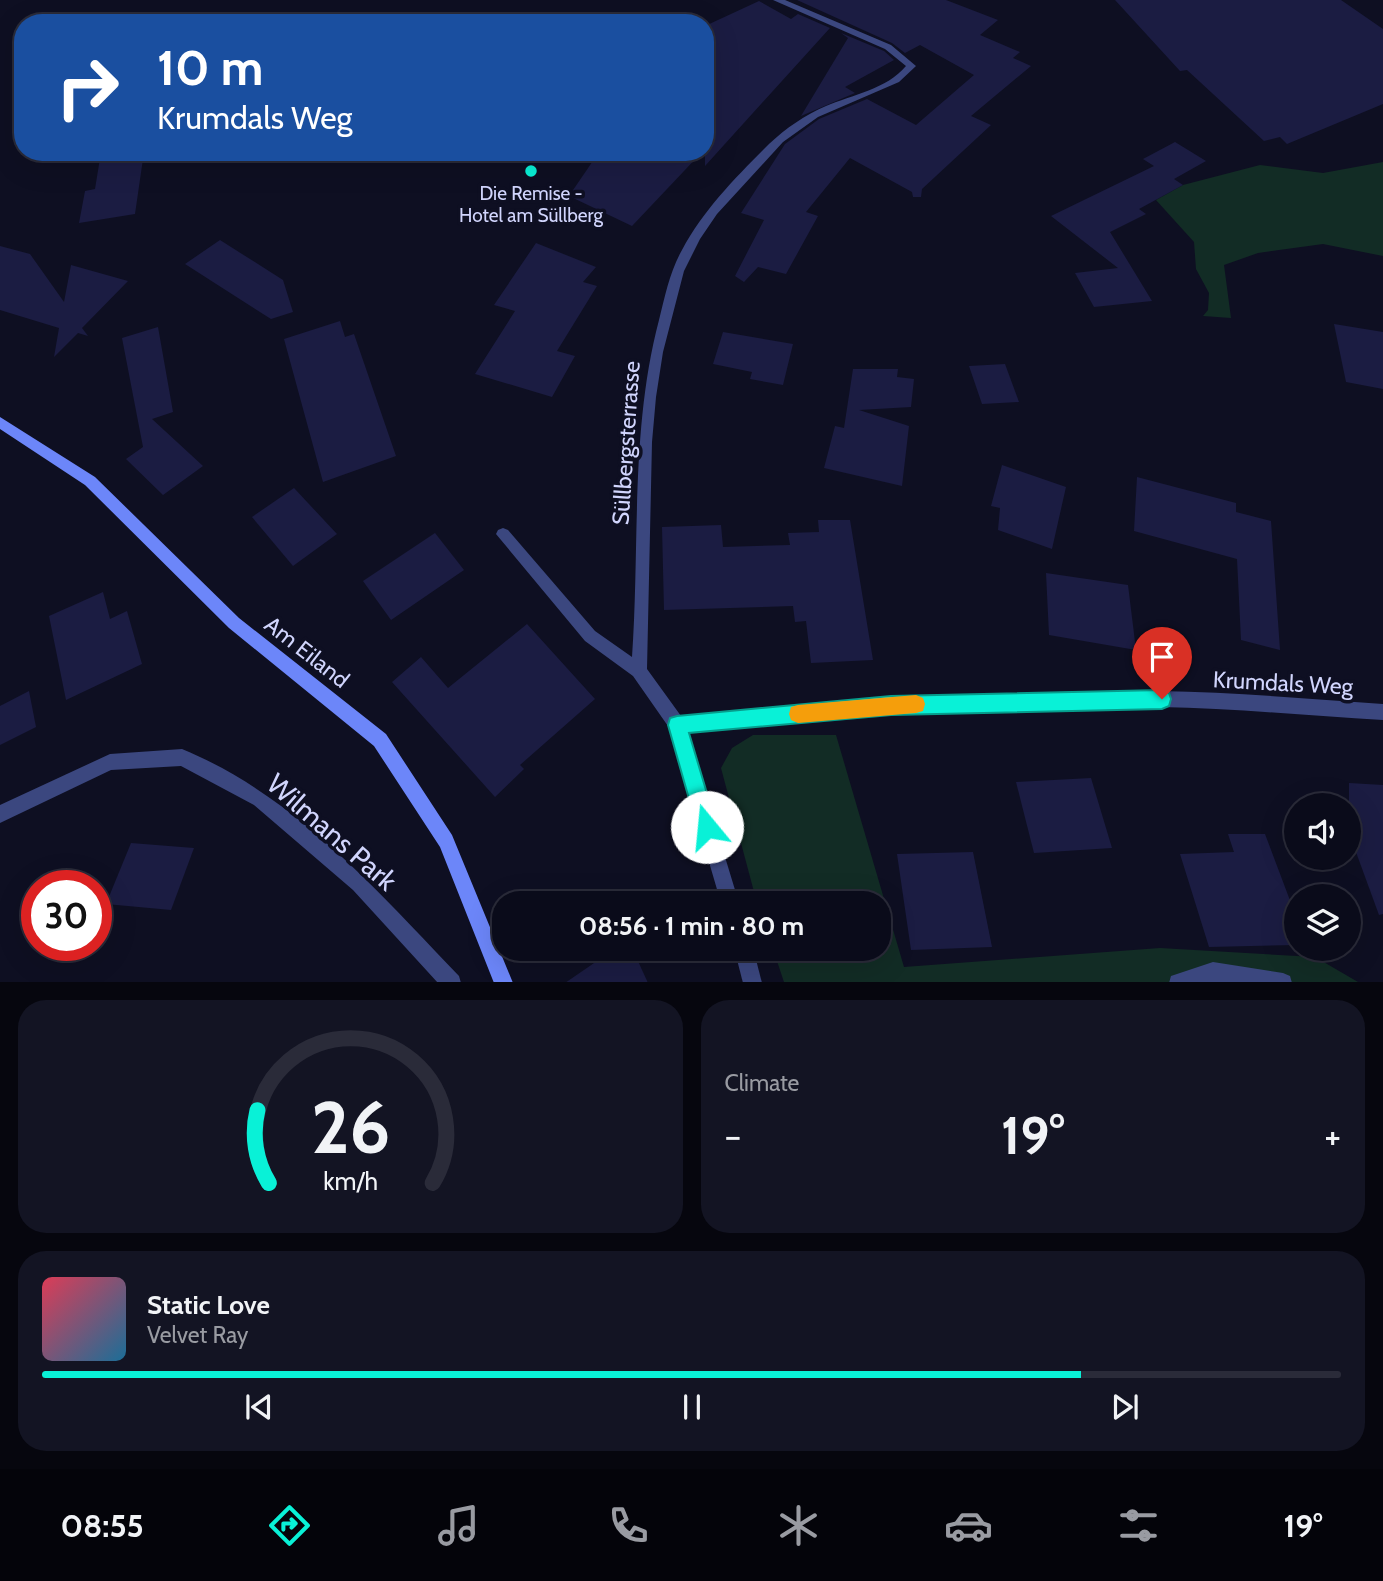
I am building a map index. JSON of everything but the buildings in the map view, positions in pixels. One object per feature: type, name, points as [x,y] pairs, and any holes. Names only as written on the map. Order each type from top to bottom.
[{"type":"street","name":"Süllbergsterrasse","points":[[639,671],[644,614],[641,505],[650,388],[664,318],[685,253],[721,201],[781,138],[822,111],[889,83],[911,66],[888,47],[777,0]]},
{"type":"street","name":"Am Eiland","points":[[0,422],[90,481],[234,623],[380,740],[446,841],[504,982]]},
{"type":"street","points":[[503,534],[590,636],[639,671],[677,725],[726,891]]},
{"type":"street","name":"Krumdals Weg","points":[[677,725],[891,705],[962,702],[1162,699],[1383,712]]},
{"type":"street","name":"Wilmans Park","points":[[0,814],[110,762],[182,757],[260,799],[359,884],[452,982]]},
{"type":"street","points":[[747,961],[753,982]]},
{"type":"street","points":[[1178,982],[1213,972],[1283,982]]},
{"type":"green space","points":[[1383,162],[1383,256],[1323,244],[1258,253],[1224,265],[1231,318],[1203,316],[1208,310],[1209,293],[1196,269],[1194,242],[1156,200],[1183,185],[1260,165],[1323,173]]},
{"type":"green space","points":[[753,735],[836,735],[882,891],[754,891],[721,768],[732,748]]},
{"type":"green space","points":[[891,923],[904,967],[1160,948],[1284,955],[1284,961],[1322,961],[1358,982],[784,982],[777,961],[891,961]]},
{"type":"slow traffic","points":[[798,714],[916,704]]},
{"type":"place","name":"Die Remise - Hotel am Süllberg","points":[[531,171]]},
{"type":"route","points":[[707,827],[677,725],[891,705],[1162,699]]}]
